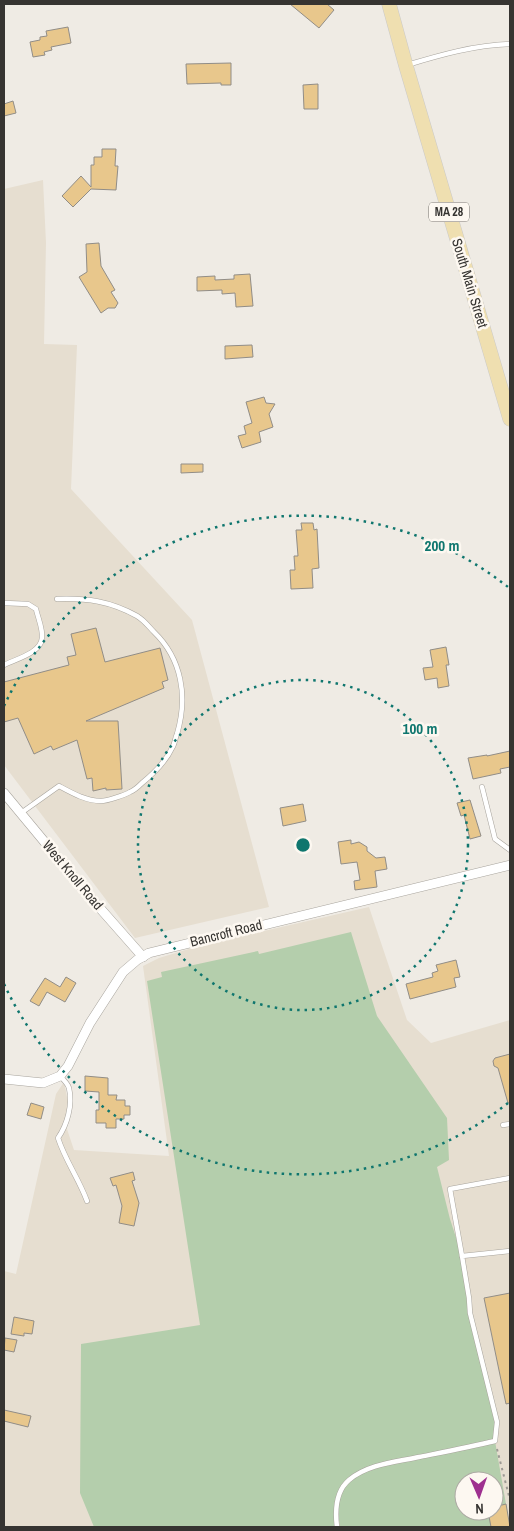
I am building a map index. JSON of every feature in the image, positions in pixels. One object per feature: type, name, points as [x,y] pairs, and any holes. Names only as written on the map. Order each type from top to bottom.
[{"type":"main road","name":"South Main Street","points":[[389,4],[510,419]]},
{"type":"street","name":"West Knoll Road","points":[[4,793],[91,898],[143,956]]},
{"type":"street","name":"Bancroft Road","points":[[60,1076],[68,1066],[90,1023],[123,972],[143,956],[197,940],[510,865]]},
{"type":"street","points":[[4,1079],[43,1082],[60,1076]]},
{"type":"lane","points":[[406,66],[443,54],[494,44],[510,44]]},
{"type":"lane","points":[[21,813],[59,786],[80,797],[102,801],[130,793],[153,774],[172,748],[183,707],[183,690],[176,663],[162,639],[139,617],[100,601],[78,598],[57,599]]},
{"type":"lane","points":[[4,603],[28,604],[36,610],[42,636],[41,645],[34,651],[4,665]]},
{"type":"lane","points":[[482,787],[494,840],[510,850]]},
{"type":"lane","points":[[60,1076],[69,1087],[70,1108],[64,1129],[58,1138],[87,1201]]},
{"type":"lane","points":[[503,1125],[510,1124]]},
{"type":"lane","points":[[337,1527],[337,1504],[340,1493],[348,1481],[356,1476],[380,1465],[495,1441],[497,1422],[470,1313],[450,1188],[510,1178]]},
{"type":"lane","points":[[462,1256],[510,1251]]},
{"type":"path","points":[[495,1441],[510,1500]]},
{"type":"shaded area","points":[[43,180],[46,243],[44,344],[77,345],[71,489],[192,620],[269,907],[135,938],[4,765],[4,189]]},
{"type":"shaded area","points":[[369,907],[407,1020],[431,1043],[510,1020],[510,1527],[4,1527],[4,1271],[16,1274],[56,1094],[64,1082],[68,1102],[67,1129],[74,1150],[169,1156],[143,966],[159,958],[202,945]]},
{"type":"green space","points":[[351,932],[377,1016],[447,1118],[449,1160],[437,1167],[450,1219],[462,1256],[469,1298],[497,1423],[495,1441],[500,1471],[454,1471],[454,1521],[504,1521],[504,1493],[510,1527],[340,1527],[338,1513],[338,1527],[94,1527],[80,1493],[81,1344],[200,1325],[147,981],[162,977],[161,972],[258,951],[259,954]]},
{"type":"building","points":[[290,4],[327,4],[334,10],[319,28]]},
{"type":"building","points":[[68,27],[71,43],[51,47],[52,50],[44,52],[45,55],[33,57],[30,42],[47,36],[46,31]]},
{"type":"building","points":[[231,63],[231,85],[221,85],[221,83],[187,84],[186,64]]},
{"type":"building","points":[[318,84],[318,109],[304,109],[303,85]]},
{"type":"building","points":[[13,101],[16,113],[4,116],[4,104]]},
{"type":"building","points":[[102,149],[116,149],[115,166],[118,166],[116,190],[91,189],[73,207],[62,196],[81,176],[91,187],[91,165],[94,165],[94,157],[102,157]]},
{"type":"building","points":[[99,243],[101,266],[115,290],[111,292],[118,303],[115,308],[108,308],[101,313],[79,277],[87,272],[86,244]]},
{"type":"building","points":[[250,274],[253,306],[236,307],[235,293],[222,294],[222,290],[197,291],[197,277],[215,276],[215,280],[234,279],[234,275]]},
{"type":"building","points":[[252,345],[253,357],[225,359],[225,346]]},
{"type":"building","points":[[264,397],[266,403],[275,404],[269,414],[273,427],[259,432],[261,442],[242,448],[238,436],[246,434],[244,426],[252,423],[246,402]]},
{"type":"building","points":[[181,464],[203,464],[203,472],[181,473]]},
{"type":"building","points":[[301,523],[313,523],[314,530],[317,529],[319,568],[312,569],[313,588],[291,589],[290,570],[295,570],[294,556],[298,556],[296,530],[302,530]]},
{"type":"building","points":[[96,628],[105,662],[160,648],[168,680],[162,682],[164,688],[86,721],[118,721],[122,789],[106,790],[106,788],[93,791],[92,778],[87,779],[77,740],[53,750],[51,746],[34,754],[18,718],[4,722],[4,682],[69,665],[67,657],[76,655],[71,634]]},
{"type":"building","points":[[446,647],[449,665],[446,665],[449,686],[438,688],[437,678],[425,680],[423,668],[433,667],[430,650]]},
{"type":"building","points":[[510,751],[510,767],[500,769],[501,773],[473,779],[468,758]]},
{"type":"building","points":[[470,800],[481,836],[470,839],[464,815],[461,816],[457,803]]},
{"type":"building","points":[[303,804],[306,821],[283,826],[280,808]]},
{"type":"building","points":[[351,840],[351,844],[359,842],[367,847],[367,851],[376,858],[385,857],[387,869],[375,871],[377,887],[355,890],[354,881],[360,880],[357,862],[341,864],[338,842]]},
{"type":"building","points":[[456,960],[460,977],[454,978],[456,987],[410,999],[406,984],[433,977],[432,973],[438,971],[436,965]]},
{"type":"building","points":[[66,977],[76,983],[65,1002],[47,992],[39,1006],[30,1001],[45,978],[60,987]]},
{"type":"building","points":[[510,1054],[510,1102],[508,1103],[498,1068],[494,1066],[493,1061],[495,1058]]},
{"type":"building","points":[[85,1076],[108,1078],[108,1095],[117,1095],[116,1100],[125,1100],[125,1106],[130,1106],[130,1115],[124,1115],[124,1119],[116,1119],[116,1128],[106,1128],[106,1123],[96,1123],[96,1110],[99,1110],[99,1092],[85,1091]]},
{"type":"building","points":[[31,1103],[44,1107],[41,1119],[27,1115]]},
{"type":"building","points":[[133,1172],[135,1180],[132,1181],[139,1203],[134,1226],[119,1223],[122,1206],[116,1185],[113,1186],[110,1178]]},
{"type":"building","points":[[510,1293],[510,1403],[506,1404],[484,1298]]},
{"type":"building","points":[[14,1317],[34,1321],[32,1334],[24,1333],[24,1336],[11,1334]]},
{"type":"building","points":[[5,1338],[17,1340],[14,1352],[4,1350]]},
{"type":"building","points":[[4,1410],[31,1416],[28,1427],[4,1421]]},
{"type":"building","points":[[504,1504],[506,1504],[510,1527],[491,1527],[490,1521],[504,1521]]}]
